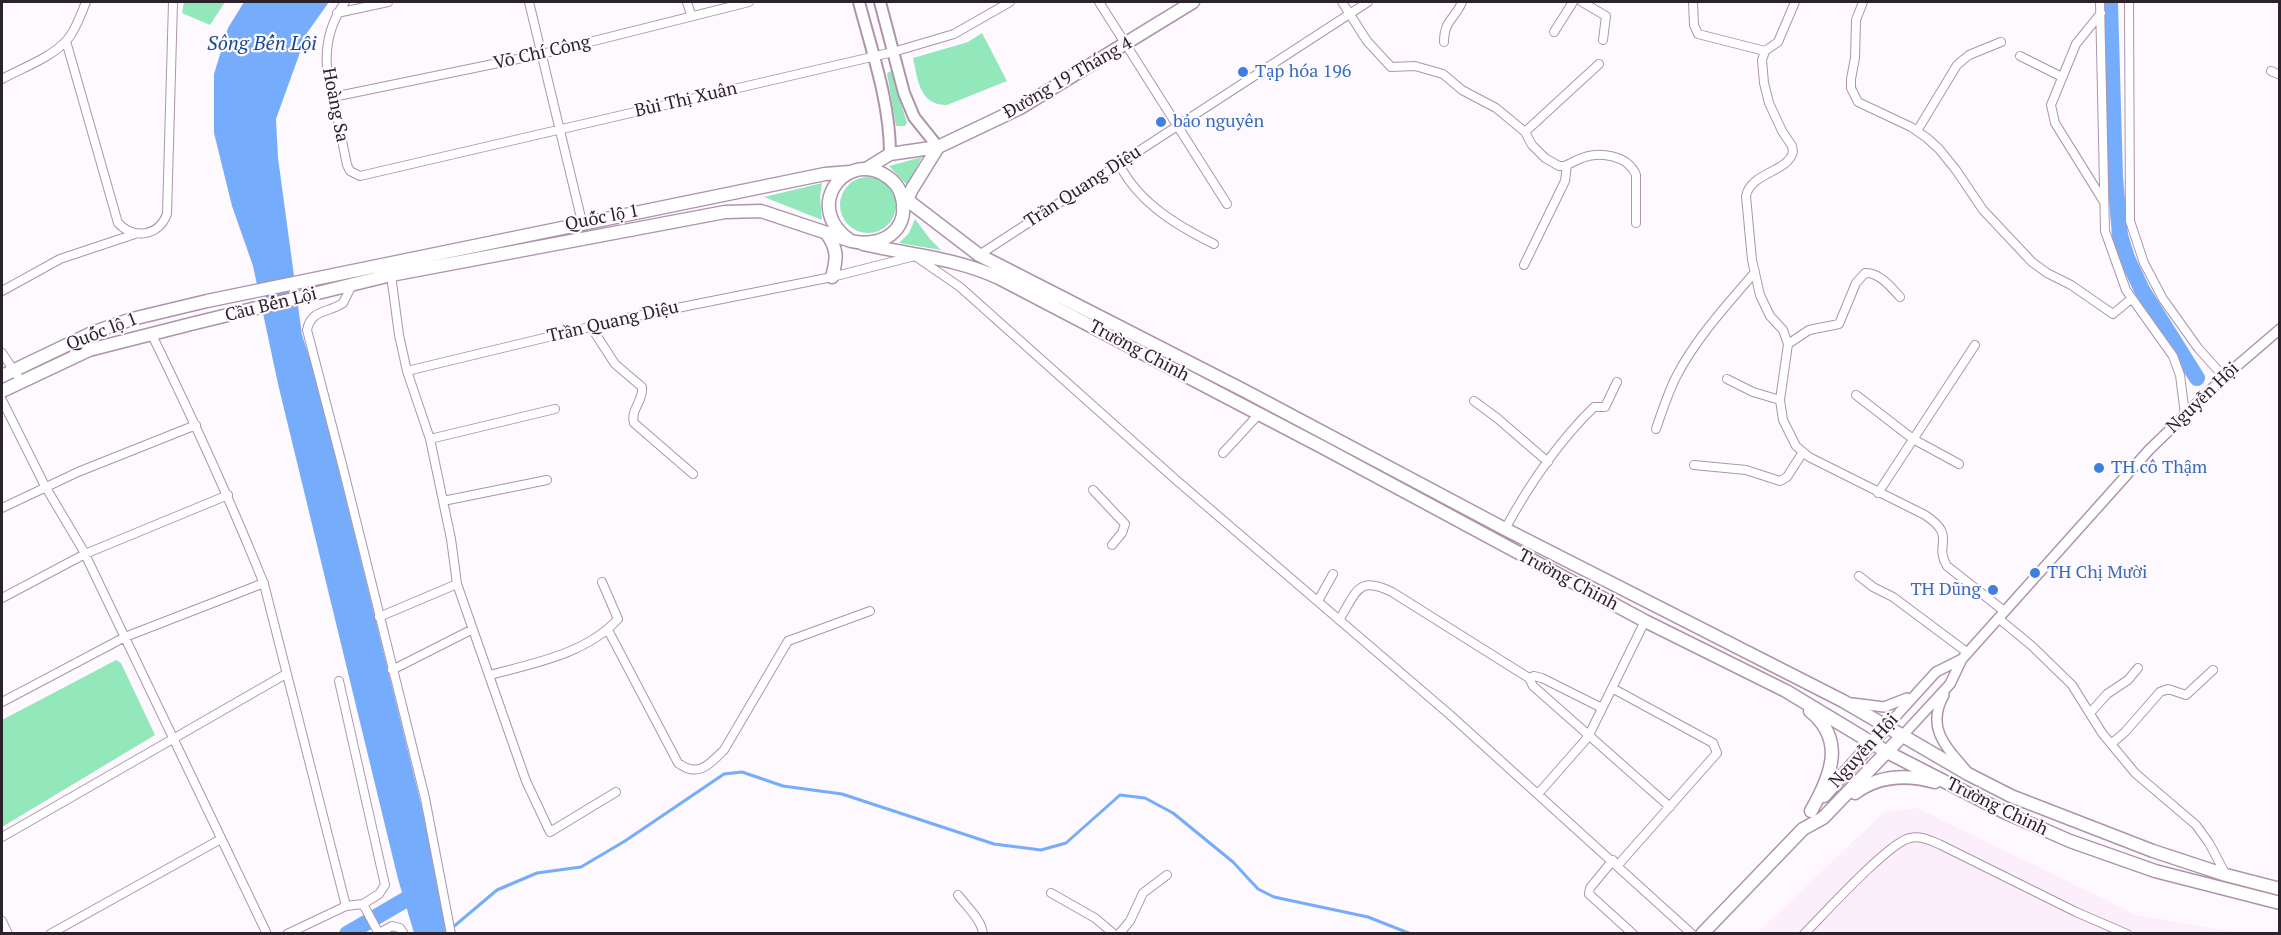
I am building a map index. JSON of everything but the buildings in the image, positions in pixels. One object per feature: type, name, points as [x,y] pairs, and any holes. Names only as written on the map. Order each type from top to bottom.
[{"type":"main road","points":[[859,2],[887,105],[890,154]]},
{"type":"main road","points":[[880,2],[904,93],[914,117],[938,147],[904,201],[901,219],[896,230],[887,238],[876,243],[857,242],[840,234],[832,224],[828,211],[829,198],[834,187],[842,177],[860,170],[878,171],[888,177],[897,185],[904,201]]},
{"type":"main road","name":"Đường 19 Tháng 4","points":[[860,170],[890,154],[938,147],[1020,108],[1128,44],[1193,2]]},
{"type":"main road","name":"Quốc lộ 1","points":[[350,270],[825,174],[860,170]]},
{"type":"main road","name":"Trường Chinh","points":[[904,201],[979,255],[1245,391],[1505,529],[1843,701],[1968,774],[2011,796],[2153,851],[2226,875],[2280,889]]},
{"type":"main road","name":"Quốc lộ 1","points":[[352,285],[391,275],[725,212],[761,211],[826,234],[857,242]]},
{"type":"main road","points":[[826,234],[835,245],[836,261],[832,277]]},
{"type":"main road","name":"Trường Chinh","points":[[857,242],[915,256],[951,260],[999,278],[1259,414],[1645,621],[1786,691],[1887,752],[2036,827],[2114,857],[2192,882],[2280,903]]},
{"type":"main road","name":"Cầu Bến Lội","points":[[207,301],[350,270]]},
{"type":"main road","name":"Cầu Bến Lội","points":[[190,324],[352,285]]},
{"type":"main road","name":"Quốc lộ 1","points":[[2,376],[94,332],[132,319],[207,301]]},
{"type":"main road","name":"Quốc lộ 1","points":[[2,392],[89,350],[190,324]]},
{"type":"main road","points":[[1786,691],[1818,718],[1831,742],[1832,755],[1827,781],[1811,811]]},
{"type":"main road","name":"Nguyễn Hội","points":[[1803,829],[1811,811],[1887,726]]},
{"type":"main road","name":"Nguyễn Hội","points":[[1709,931],[1803,829],[1823,818],[1903,735]]},
{"type":"main road","points":[[1823,818],[1866,785],[1886,778],[1922,778],[1962,790]]},
{"type":"street","points":[[2,79],[48,54],[66,41],[73,32],[86,2]]},
{"type":"street","points":[[2,291],[60,259],[135,234],[156,230],[164,224],[167,214],[173,2]]},
{"type":"street","name":"Hoàng Sa","points":[[345,2],[337,13],[329,32],[326,55],[347,165],[354,174]]},
{"type":"street","points":[[337,13],[388,2]]},
{"type":"street","points":[[529,2],[582,222]]},
{"type":"street","points":[[687,2],[691,15]]},
{"type":"street","name":"Võ Chí Công","points":[[333,98],[542,54],[749,2]]},
{"type":"street","name":"Bùi Thị Xuân","points":[[354,174],[366,175],[893,52],[954,34],[1010,2]]},
{"type":"street","points":[[1099,2],[1128,44],[1227,204]]},
{"type":"street","points":[[1342,2],[1367,41],[1391,67],[1415,66],[1443,74],[1462,90],[1496,108],[1525,132],[1532,145],[1545,158],[1559,166],[1594,155],[1605,155],[1626,162],[1634,169],[1636,175],[1636,223]]},
{"type":"street","name":"Trần Quang Diệu","points":[[979,255],[1368,2]]},
{"type":"street","points":[[1444,42],[1444,29],[1457,13],[1462,2]]},
{"type":"street","points":[[1554,32],[1573,2]]},
{"type":"street","points":[[1582,2],[1606,16],[1603,40]]},
{"type":"street","points":[[1693,2],[1694,25],[1698,34],[1765,51]]},
{"type":"street","points":[[1795,2],[1778,42],[1765,51],[1762,67],[1766,94],[1793,152],[1787,161],[1753,183],[1747,190],[1755,272],[1765,307],[1783,330],[1788,344],[1780,399],[1789,434],[1796,446],[1809,457],[1938,523],[1944,533],[1944,560],[1947,566],[2072,685],[2110,744],[2145,783],[2196,825],[2209,843],[2226,875]]},
{"type":"street","points":[[1863,2],[1856,20],[1856,52],[1851,79],[1854,97],[1858,102],[1917,131],[1939,149],[1983,210],[2032,262],[2047,273],[2072,285],[2114,314],[2131,299]]},
{"type":"street","points":[[2100,2],[2105,231],[2118,273],[2131,299],[2173,356],[2180,375],[2185,415]]},
{"type":"street","points":[[2129,2],[2130,221],[2144,263],[2163,298],[2198,348],[2224,377]]},
{"type":"street","points":[[2101,13],[2076,44],[2052,98],[2051,113],[2104,203]]},
{"type":"street","points":[[66,41],[118,223],[124,230],[135,234]]},
{"type":"street","points":[[1917,131],[1957,65],[1969,55],[2001,42]]},
{"type":"street","points":[[2020,56],[2062,77]]},
{"type":"street","points":[[1525,132],[1599,64]]},
{"type":"street","points":[[2271,71],[2280,75]]},
{"type":"street","points":[[1119,164],[1125,177],[1149,203],[1185,229],[1214,244]]},
{"type":"street","points":[[1524,265],[1565,181],[1568,165]]},
{"type":"street","points":[[915,256],[960,287],[1158,464],[1538,794],[1692,933]]},
{"type":"street","name":"Trần Quang Diệu","points":[[407,371],[591,327],[832,277],[915,256]]},
{"type":"street","points":[[1656,429],[1668,393],[1686,358],[1698,340],[1755,272]]},
{"type":"street","points":[[1788,344],[1809,330],[1839,324],[1856,283],[1865,273],[1870,273],[1885,282],[1900,297]]},
{"type":"street","points":[[391,275],[399,334],[407,371],[430,439],[452,539],[457,584],[471,630],[490,675],[526,781],[550,832],[616,792]]},
{"type":"street","points":[[352,285],[343,303],[314,315],[309,321],[307,330],[425,798],[451,933]]},
{"type":"street","points":[[591,327],[615,364],[642,387],[643,394],[633,415],[634,423],[693,474]]},
{"type":"street","name":"Nguyễn Hội","points":[[1903,735],[1950,684],[1965,656],[2149,450],[2224,377],[2280,329]]},
{"type":"street","points":[[152,335],[228,495],[264,583],[346,906]]},
{"type":"street","points":[[1878,493],[1975,345]]},
{"type":"street","points":[[2,353],[21,381]]},
{"type":"street","points":[[1727,379],[1753,392],[1780,399]]},
{"type":"street","points":[[1505,529],[1520,502],[1548,462],[1589,412],[1596,406],[1605,407],[1617,382]]},
{"type":"street","points":[[1856,396],[1913,439],[1959,464]]},
{"type":"street","points":[[2,400],[45,486],[85,554],[267,933]]},
{"type":"street","points":[[1474,401],[1548,462]]},
{"type":"street","points":[[430,439],[555,409]]},
{"type":"street","points":[[1223,453],[1259,414]]},
{"type":"street","points":[[2,508],[45,486],[196,425]]},
{"type":"street","points":[[1694,465],[1746,470],[1780,481],[1787,477],[1803,452]]},
{"type":"street","points":[[443,501],[547,480]]},
{"type":"street","points":[[1093,490],[1125,524],[1122,533],[1112,545]]},
{"type":"street","points":[[2,598],[85,554],[228,495]]},
{"type":"street","points":[[1318,601],[1333,574]]},
{"type":"street","points":[[1859,576],[1875,588],[1885,591],[1965,656]]},
{"type":"street","points":[[490,675],[562,654],[608,630],[618,620],[602,582]]},
{"type":"street","points":[[2,702],[125,637],[264,583]]},
{"type":"street","points":[[379,617],[457,584]]},
{"type":"street","points":[[1339,620],[1358,590],[1364,585],[1374,584],[1392,592],[1529,678],[1533,686],[1588,737],[1670,807]]},
{"type":"street","points":[[608,630],[678,763],[687,770],[699,770],[712,762],[724,750],[788,641],[870,611]]},
{"type":"street","points":[[1538,794],[1588,737],[1645,621]]},
{"type":"street","points":[[392,670],[471,630]]},
{"type":"street","name":"Nguyễn Hội","points":[[1887,726],[1936,672],[1965,656]]},
{"type":"street","points":[[2090,713],[2107,694],[2128,680],[2138,668]]},
{"type":"street","points":[[2110,744],[2125,732],[2160,692],[2168,689],[2186,695],[2213,670]]},
{"type":"street","points":[[2,837],[286,674]]},
{"type":"street","points":[[1529,678],[1534,676],[1542,678],[1602,708]]},
{"type":"street","points":[[287,933],[346,906],[364,908],[385,885],[339,681]]},
{"type":"street","points":[[1950,684],[1937,709],[1937,724],[1945,746],[1968,774]]},
{"type":"street","points":[[1612,688],[1713,743],[1716,747],[1714,758],[1670,807],[1590,888],[1589,894],[1633,933]]},
{"type":"street","points":[[1843,701],[1884,707],[1899,703],[1917,692]]},
{"type":"street","points":[[1804,933],[1891,847],[1912,837],[1921,837],[1941,845],[2076,912],[2127,933]]},
{"type":"street","points":[[50,933],[221,839]]},
{"type":"street","points":[[1119,933],[1130,921],[1143,893],[1167,875]]},
{"type":"street","points":[[1051,893],[1095,918],[1113,933]]},
{"type":"street","points":[[958,895],[978,921],[983,933]]},
{"type":"street","points":[[364,908],[374,927],[381,932],[395,926],[404,933]]},
{"type":"street","points":[[2,921],[8,933]]},
{"type":"shaded area","points":[[1917,808],[2137,915],[2241,933],[1756,934],[1884,812]]},
{"type":"green space","points":[[184,2],[225,2],[210,25],[182,13]]},
{"type":"green space","points":[[982,33],[1007,81],[947,105],[931,101],[921,90],[913,58],[968,42]]},
{"type":"green space","points":[[891,71],[907,123],[905,126],[896,126],[887,73]]},
{"type":"green space","points":[[922,157],[907,185],[889,166]]},
{"type":"green space","points":[[862,177],[874,177],[884,181],[892,189],[896,205],[892,221],[884,229],[874,233],[862,233],[852,229],[844,221],[840,211],[840,199],[844,189],[852,181]]},
{"type":"green space","points":[[822,183],[820,197],[822,220],[764,197]]},
{"type":"green space","points":[[915,219],[941,250],[899,243],[909,233]]},
{"type":"green space","points":[[116,660],[121,663],[155,735],[2,827],[2,720]]},
{"type":"water","name":"Sông Bến Lội","points":[[244,2],[329,2],[307,33],[276,119],[278,158],[302,335],[315,374],[422,808],[447,933],[414,933],[398,879],[278,384],[253,266],[232,206],[214,133],[214,74],[228,28]]},
{"type":"waterway","points":[[2110,2],[2115,177],[2120,235],[2127,258],[2142,290],[2197,378]]},
{"type":"waterway","points":[[452,928],[497,890],[537,873],[581,867],[625,841],[724,774],[742,772],[783,786],[842,794],[994,844],[1041,850],[1066,843],[1120,795],[1145,798],[1173,813],[1233,862],[1258,889],[1274,897],[1368,917],[1411,934]]},
{"type":"waterway","points":[[347,934],[417,893],[415,885]]},
{"type":"place","name":"Tạp hóa 196","points":[[1243,72]]},
{"type":"place","name":"bảo nguyên","points":[[1161,122]]},
{"type":"place","name":"TH cô Thậm","points":[[2099,468]]},
{"type":"place","name":"TH Chị Mười","points":[[2035,573]]},
{"type":"place","name":"TH Dũng","points":[[1993,590]]}]
